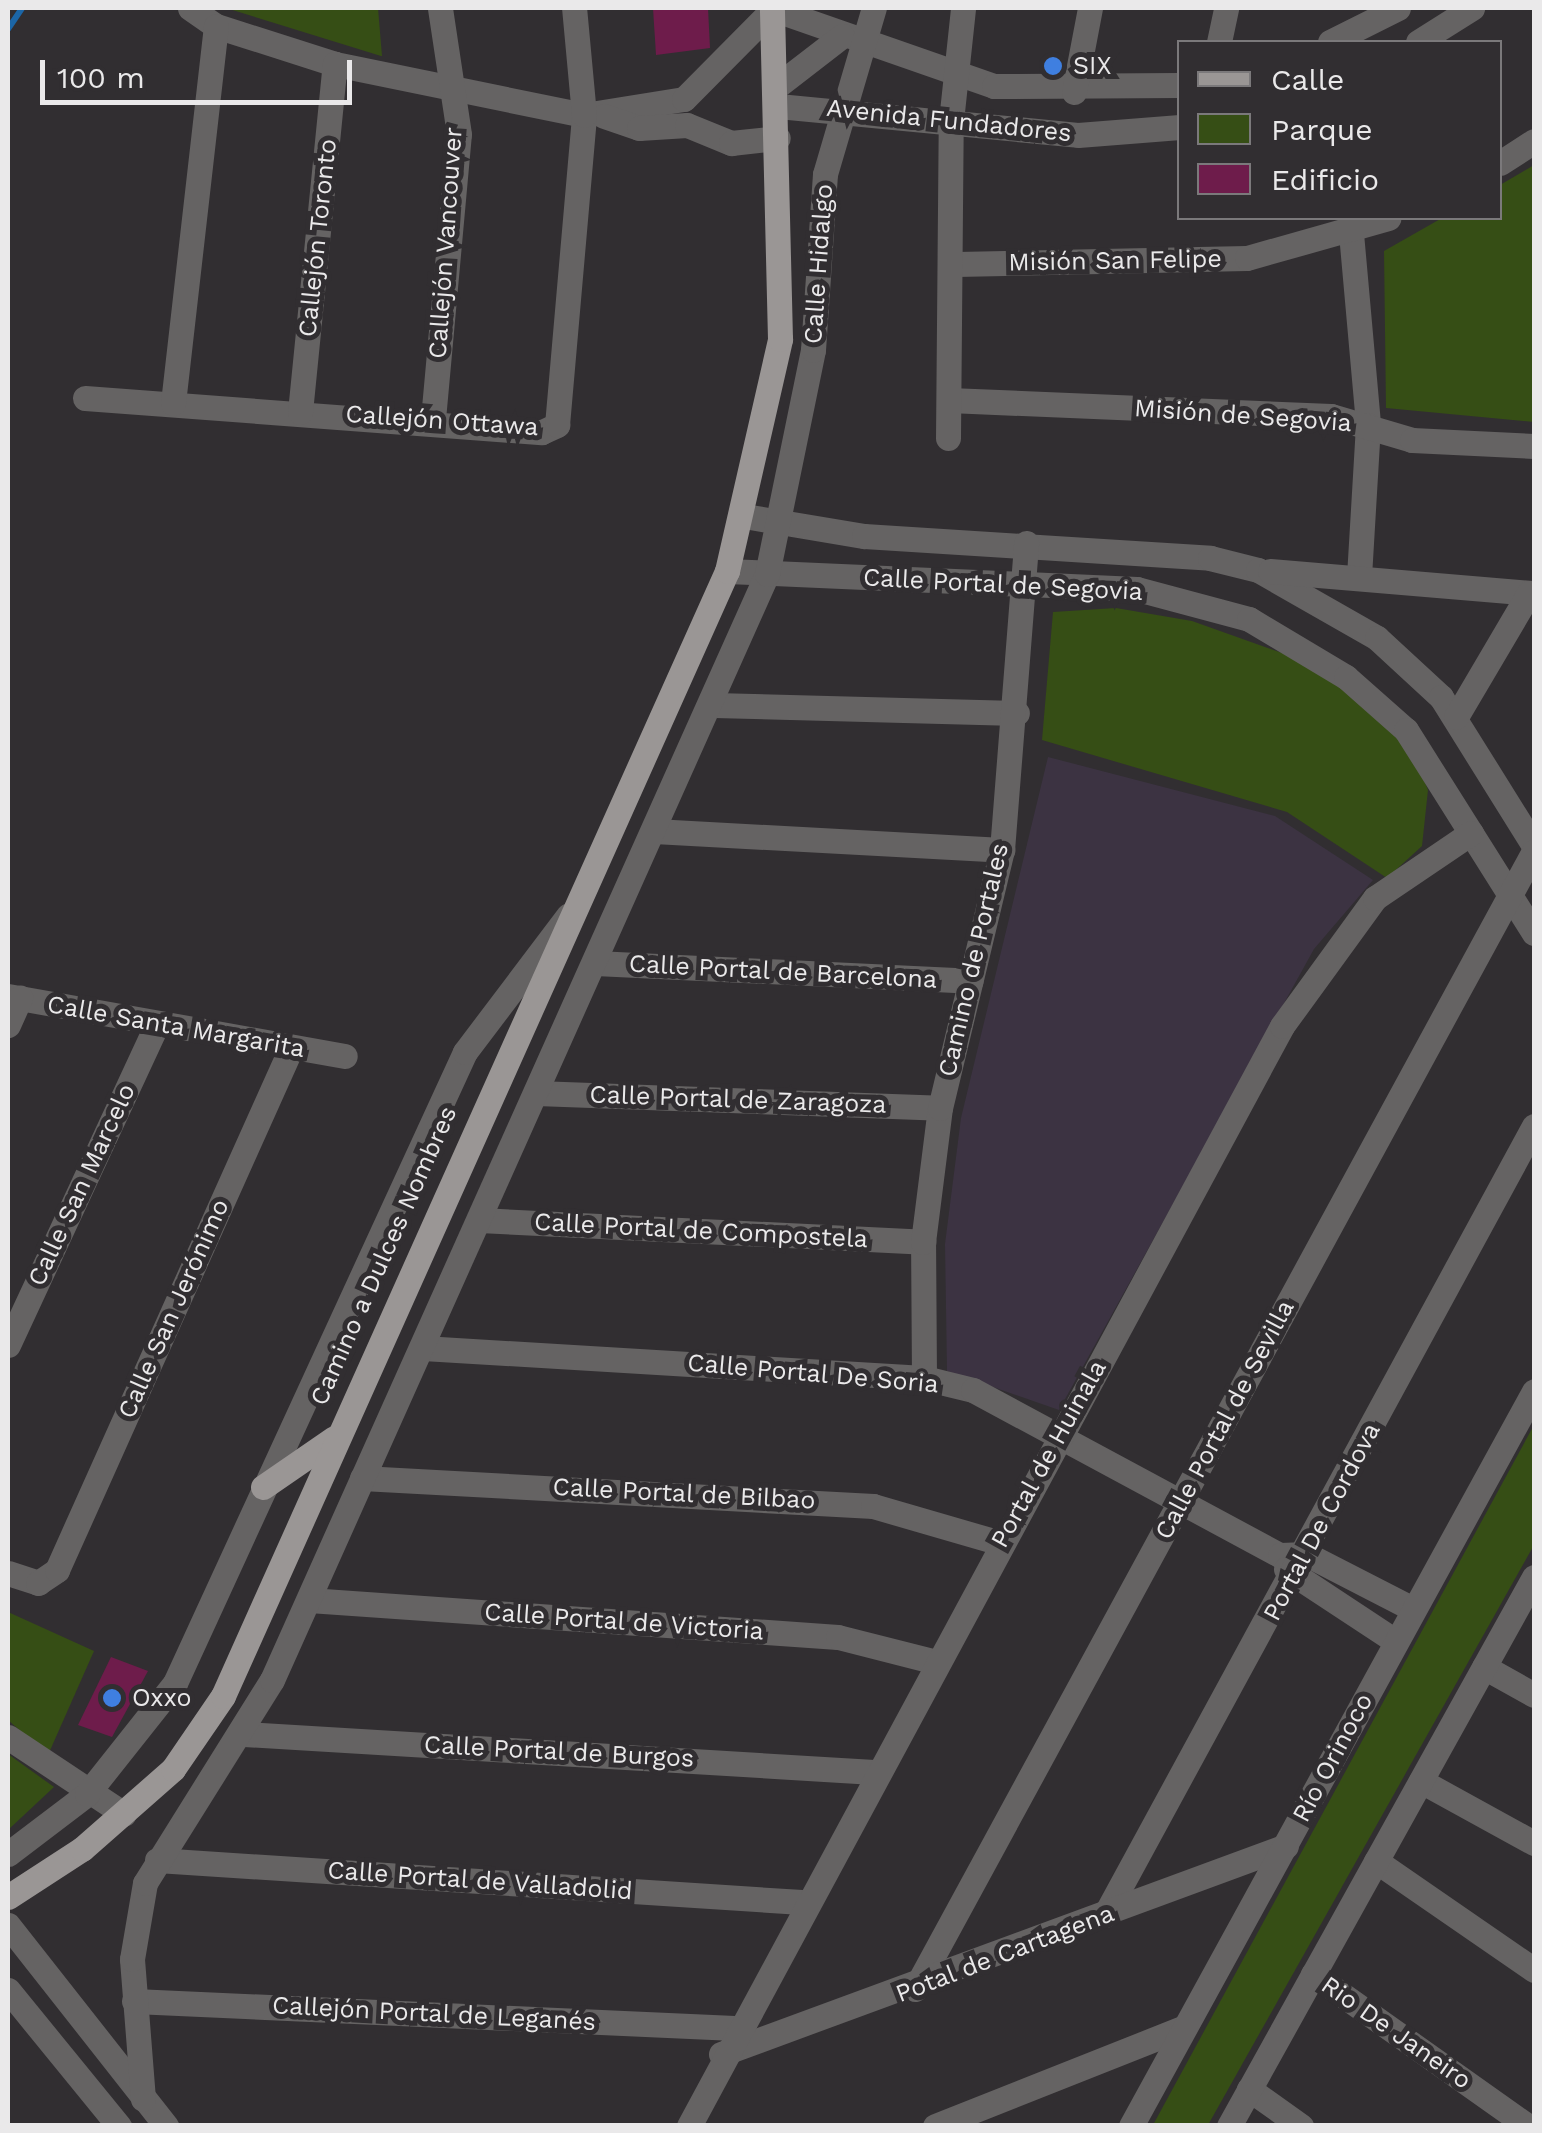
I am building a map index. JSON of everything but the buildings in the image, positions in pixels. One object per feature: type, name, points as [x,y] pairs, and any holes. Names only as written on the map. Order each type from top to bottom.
[{"type":"main road","name":"Camino a Dulces Nombres","points":[[8,1897],[124,1814],[173,1769],[223,1696],[334,1438],[726,571],[744,516],[780,339],[778,96],[772,8]]},
{"type":"main road","points":[[263,1487],[334,1438]]},
{"type":"street","points":[[190,8],[216,26],[335,64],[450,94],[594,116],[639,128],[685,112],[772,8]]},
{"type":"street","name":"Callejón Vancouver","points":[[433,419],[458,134],[440,8]]},
{"type":"street","name":"Callejón Ottawa","points":[[85,398],[433,419],[542,432],[562,418],[594,116],[574,8]]},
{"type":"street","name":"Avenida Fundadores","points":[[772,8],[955,77],[1074,92],[1177,85]]},
{"type":"street","name":"Calle Hidalgo","points":[[780,524],[813,350],[822,190],[844,109],[854,41],[874,8]]},
{"type":"street","points":[[948,438],[956,264],[951,122],[963,8]]},
{"type":"street","points":[[1074,92],[1090,8]]},
{"type":"street","points":[[1219,40],[1226,8]]},
{"type":"street","points":[[1335,40],[1398,8]]},
{"type":"street","points":[[1421,40],[1472,8]]},
{"type":"street","points":[[172,403],[216,26]]},
{"type":"street","points":[[778,96],[854,41]]},
{"type":"street","name":"Callejón Toronto","points":[[300,412],[335,64]]},
{"type":"street","name":"Avenida Fundadores","points":[[778,96],[844,109],[1078,135],[1177,127]]},
{"type":"street","points":[[685,112],[731,143],[778,138]]},
{"type":"street","points":[[1502,162],[1534,141]]},
{"type":"street","name":"Misión San Felipe","points":[[956,264],[1192,262],[1352,233],[1383,220]]},
{"type":"street","points":[[1352,233],[1368,425],[1359,578]]},
{"type":"street","name":"Misión de Segovia","points":[[949,400],[1368,425],[1412,440],[1534,446]]},
{"type":"street","name":"Calle Portal de Segovia","points":[[744,516],[780,524],[1210,558],[1258,570],[1532,593]]},
{"type":"street","points":[[144,2100],[134,2001],[137,1912],[157,1860],[244,1734],[308,1600],[714,705],[767,574],[780,524]]},
{"type":"street","name":"Camino de Portales","points":[[924,1378],[923,1242],[940,1108],[1002,850],[1017,713],[1026,542]]},
{"type":"street","points":[[1202,600],[1210,558]]},
{"type":"street","name":"Calle Portal de Segovia","points":[[1258,570],[1378,638],[1456,718],[1534,849]]},
{"type":"street","name":"Calle Portal de Segovia","points":[[726,571],[1024,584],[1202,600],[1314,654],[1374,697],[1436,768],[1534,934]]},
{"type":"street","points":[[1456,718],[1532,593]]},
{"type":"street","points":[[714,705],[1017,713]]},
{"type":"street","points":[[654,832],[1002,850]]},
{"type":"street","name":"Portal de Huinala","points":[[689,2126],[734,2028],[802,1902],[1331,950],[1375,898],[1472,833]]},
{"type":"street","name":"Calle Portal de Sevilla","points":[[915,1989],[1534,849]]},
{"type":"street","points":[[8,1854],[87,1794],[175,1683],[465,1052],[577,904]]},
{"type":"street","name":"Calle Portal de Barcelona","points":[[595,963],[971,981]]},
{"type":"street","points":[[8,1025],[14,997]]},
{"type":"street","name":"Calle Santa Margarita","points":[[14,997],[156,1026],[345,1056]]},
{"type":"street","name":"Calle San Marcelo","points":[[8,1345],[156,1026]]},
{"type":"street","name":"Calle San Jerónimo","points":[[8,1574],[38,1583],[57,1570],[291,1048]]},
{"type":"street","name":"Calle Portal de Zaragoza","points":[[536,1093],[940,1108]]},
{"type":"street","name":"Portal De Cordova","points":[[1106,1915],[1292,1580],[1293,1554],[1534,1126]]},
{"type":"street","name":"Calle Portal de Compostela","points":[[479,1220],[923,1242]]},
{"type":"street","name":"Calle Portal De Soria","points":[[424,1348],[924,1378],[1063,1431],[1293,1554],[1413,1609]]},
{"type":"street","name":"Río Orinoco","points":[[1131,2126],[1534,1391]]},
{"type":"street","name":"Calle Portal de Bilbao","points":[[362,1478],[872,1506],[1000,1543]]},
{"type":"street","points":[[1229,2126],[1534,1577]]},
{"type":"street","points":[[1292,1580],[1396,1641]]},
{"type":"street","name":"Calle Portal de Victoria","points":[[308,1600],[838,1637],[936,1662]]},
{"type":"street","points":[[1484,1667],[1534,1695]]},
{"type":"street","name":"Calle Portal de Burgos","points":[[244,1734],[874,1772]]},
{"type":"street","points":[[8,1737],[87,1794],[124,1814]]},
{"type":"street","points":[[1421,1781],[1534,1843]]},
{"type":"street","name":"Potal de Cartagena","points":[[721,2054],[915,1989],[1286,1846]]},
{"type":"street","name":"Calle Portal de Valladolid","points":[[157,1860],[802,1902]]},
{"type":"street","points":[[1376,1861],[1534,1970]]},
{"type":"street","points":[[8,1926],[166,2126]]},
{"type":"street","name":"Rio De Janeiro","points":[[1313,1974],[1528,2126]]},
{"type":"street","points":[[8,1990],[119,2126]]},
{"type":"street","name":"Callejón Portal de Leganés","points":[[134,2001],[734,2028]]},
{"type":"street","points":[[935,2126],[1183,2028]]},
{"type":"street","points":[[1249,2089],[1301,2126]]},
{"type":"shaded area","points":[[1048,757],[1275,816],[1373,880],[1314,949],[1059,1410],[947,1371],[945,1244],[961,1118]]},
{"type":"green space","points":[[226,8],[378,8],[382,56],[381,56]]},
{"type":"green space","points":[[1534,165],[1534,422],[1386,408],[1384,251],[1438,220],[1502,220],[1502,184]]},
{"type":"green space","points":[[1116,608],[1192,621],[1316,665],[1408,740],[1428,790],[1422,846],[1387,878],[1287,812],[1042,740],[1053,612]]},
{"type":"green space","points":[[1534,1425],[1534,1545],[1208,2125],[1153,2125]]},
{"type":"green space","points":[[8,1612],[94,1651],[48,1755],[8,1720]]},
{"type":"green space","points":[[8,1754],[54,1787],[8,1830]]},
{"type":"waterway","points":[[8,29],[22,8]]},
{"type":"place","name":"SIX","points":[[1053,66]]},
{"type":"place","name":"Oxxo","points":[[112,1698]]}]
